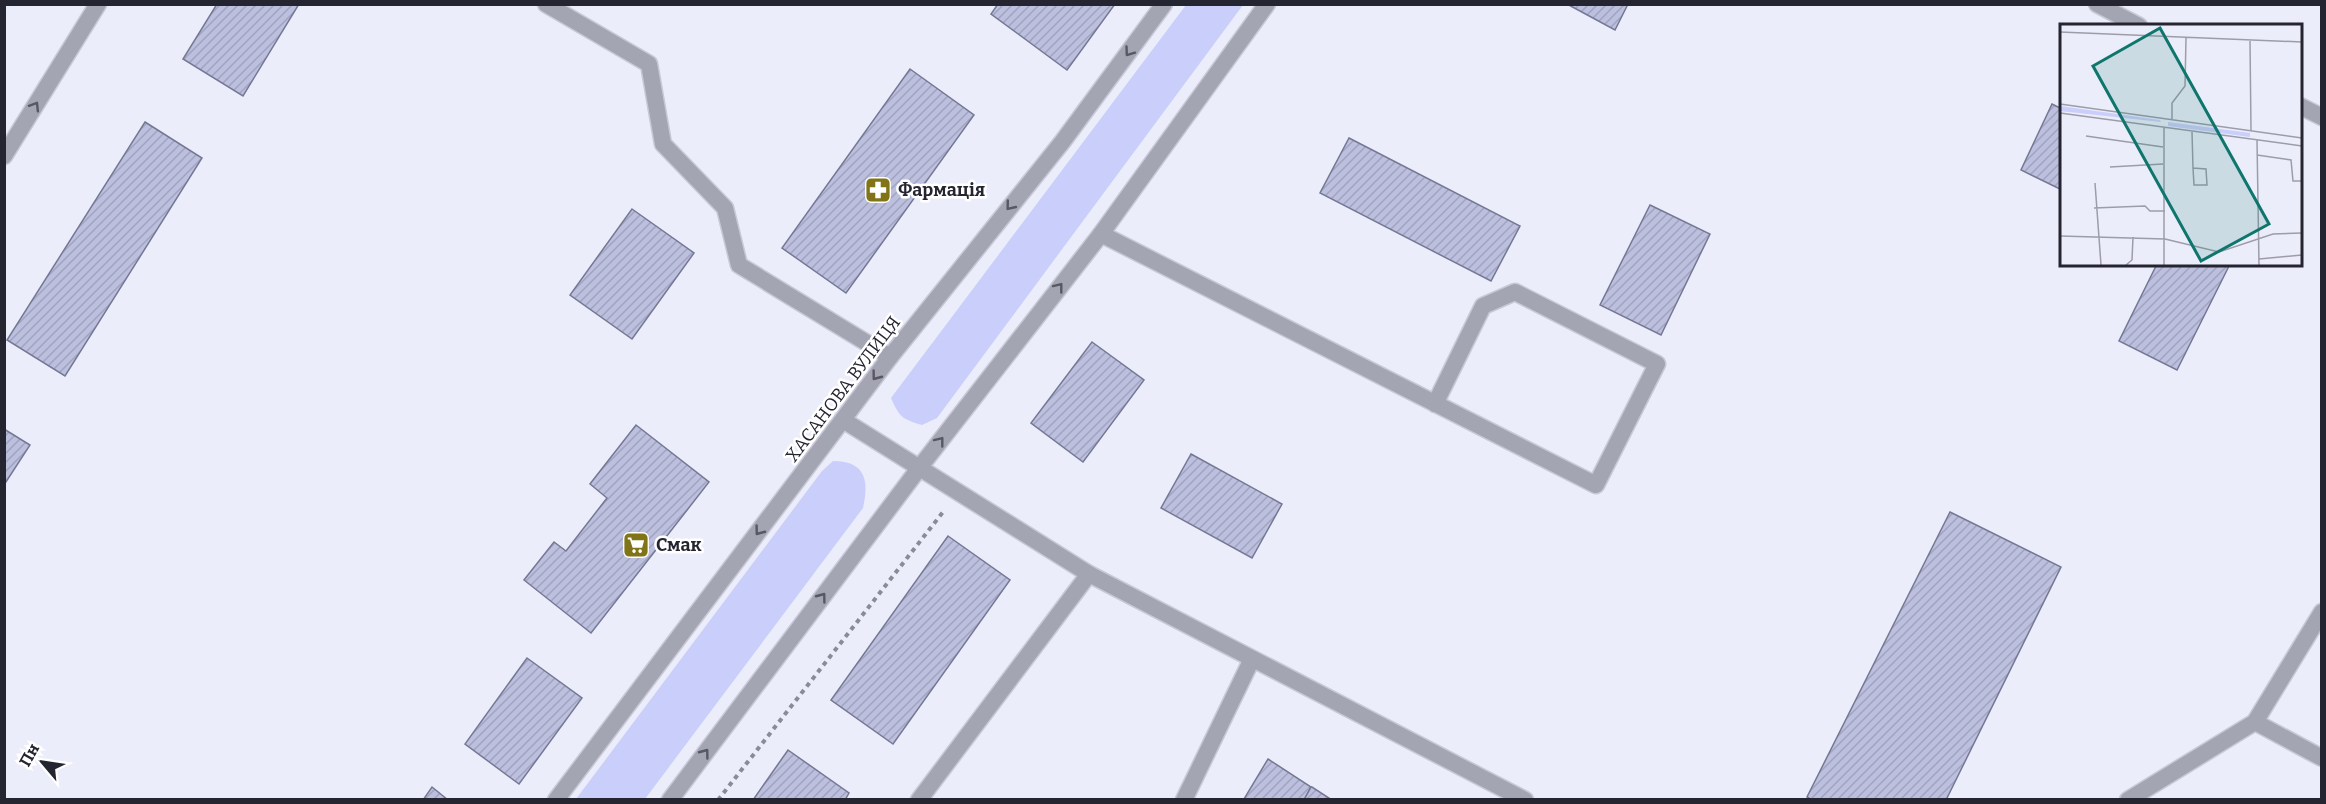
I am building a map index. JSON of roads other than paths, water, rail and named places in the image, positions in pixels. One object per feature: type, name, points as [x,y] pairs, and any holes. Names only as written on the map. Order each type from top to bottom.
[{"type":"street","points":[[4,156],[98,4]]},
{"type":"street","points":[[546,4],[649,64],[663,144],[725,208],[739,265],[890,357]]},
{"type":"street","name":"ХАСАНОВА ВУЛИЦЯ","points":[[556,800],[890,357],[1063,141],[1164,4]]},
{"type":"street","points":[[670,800],[920,467],[1101,234],[1267,4]]},
{"type":"street","points":[[2097,4],[2135,24]]},
{"type":"street","points":[[2302,107],[2322,117]]},
{"type":"street","points":[[1101,234],[1436,404],[1596,485],[1657,364],[1515,292],[1483,306],[1436,404]]},
{"type":"street","points":[[843,420],[1089,574],[1525,800]]},
{"type":"street","points":[[919,800],[1089,574]]},
{"type":"street","points":[[2128,800],[2255,722],[2322,612]]},
{"type":"street","points":[[1184,800],[1252,658]]},
{"type":"street","points":[[2255,722],[2322,758]]},
{"type":"place","name":"Фармація","points":[[878,190]]},
{"type":"place","name":"Смак","points":[[636,545]]}]
